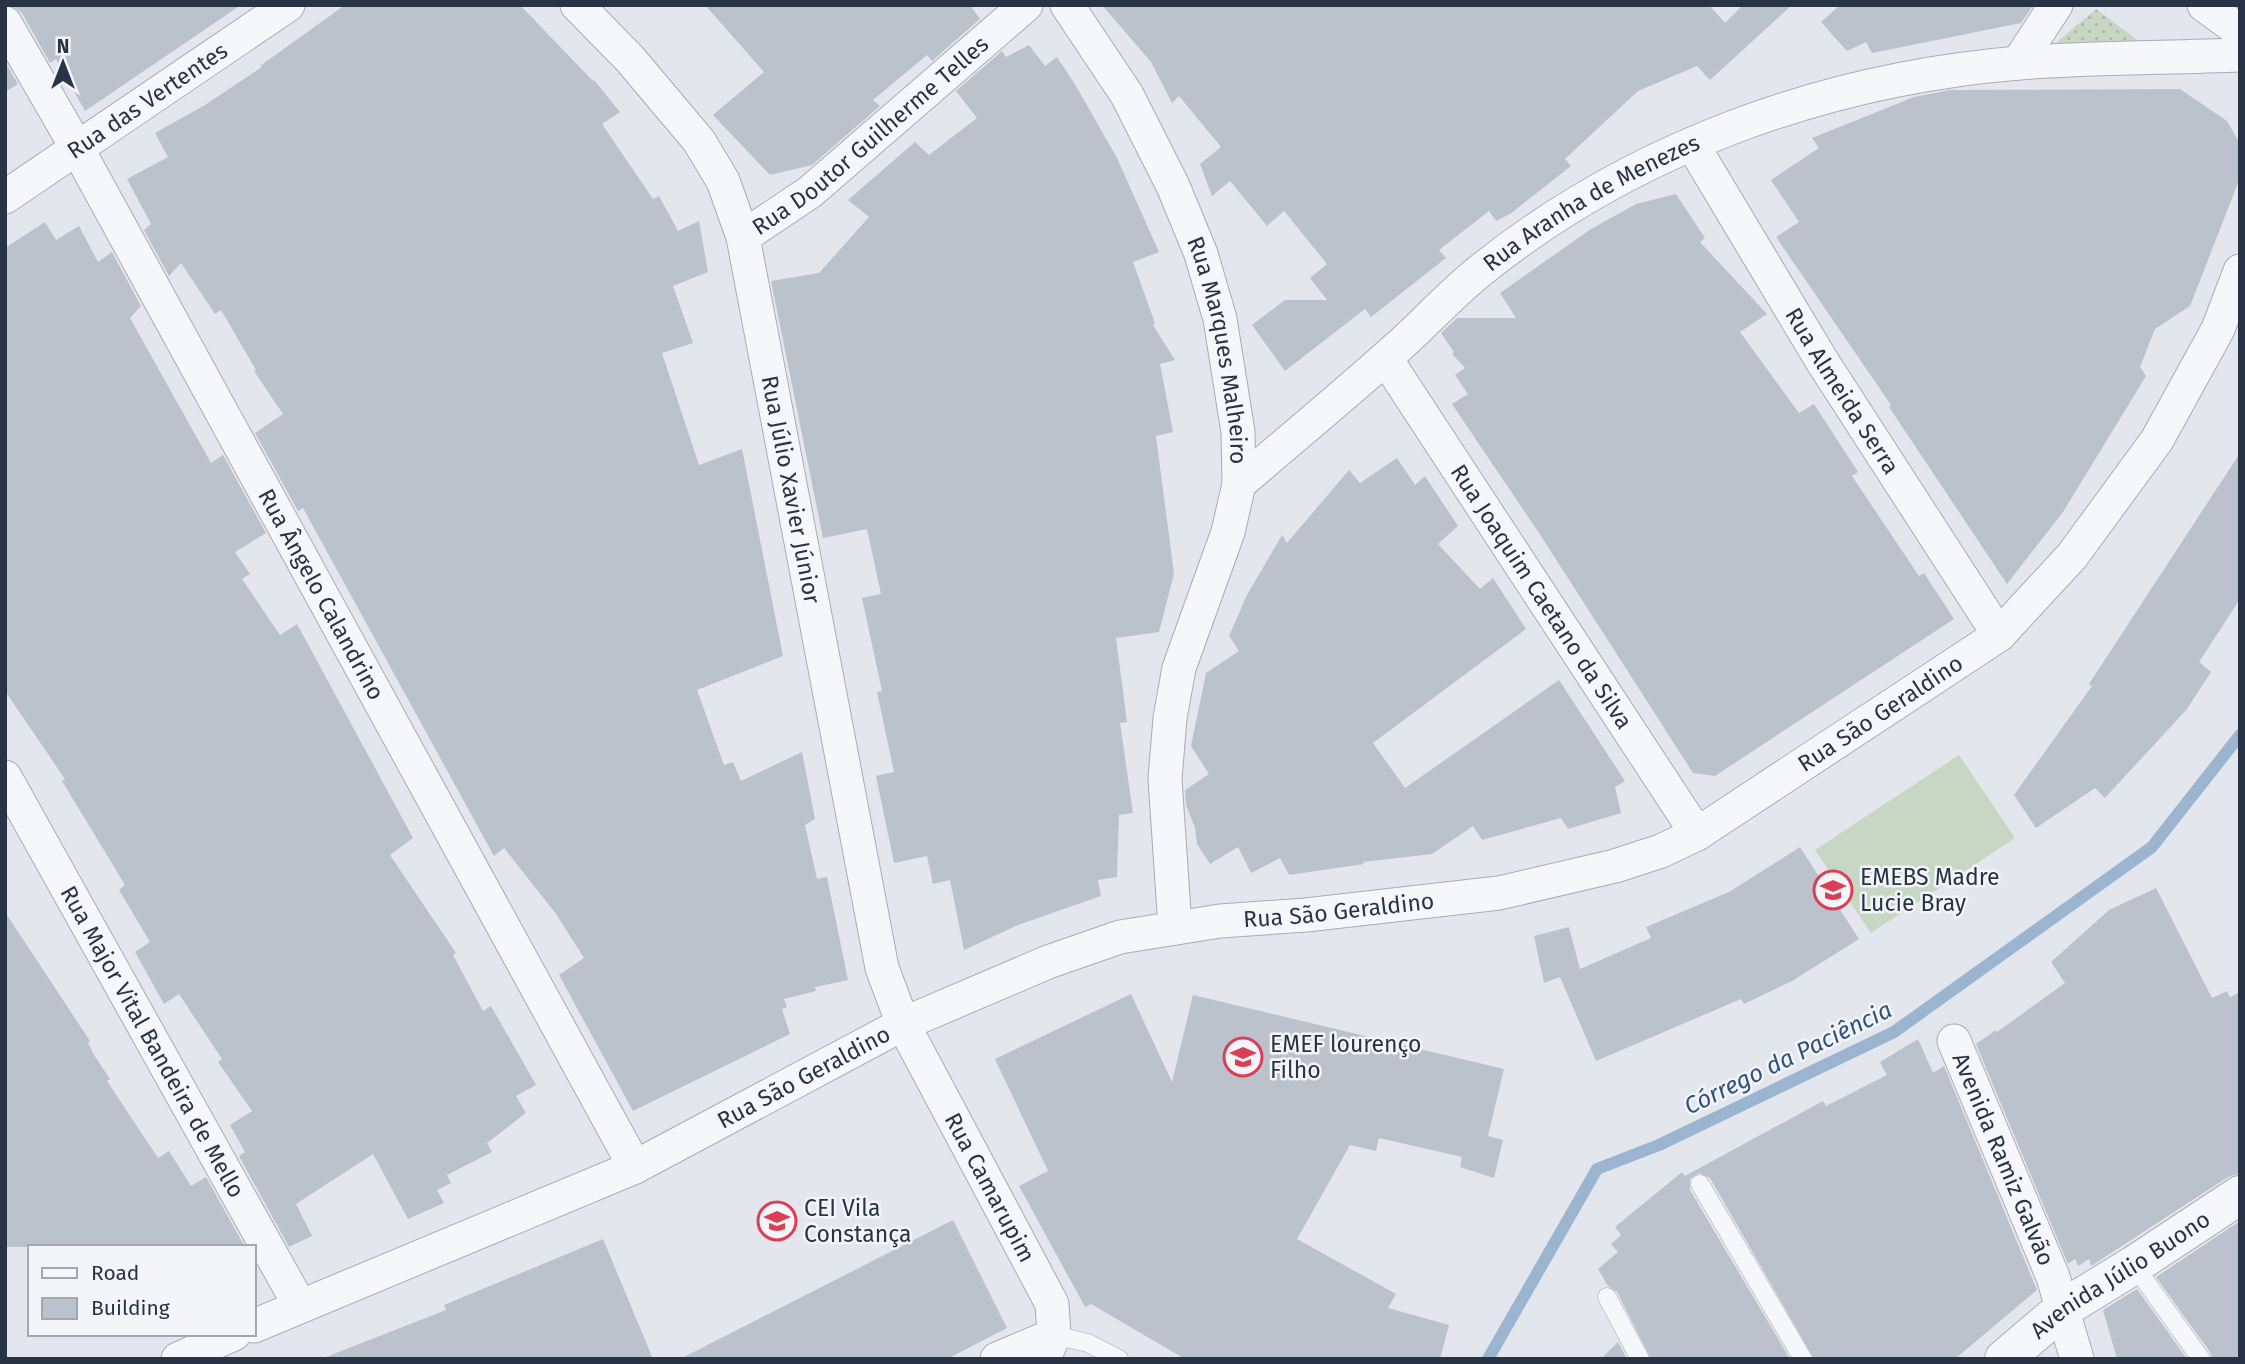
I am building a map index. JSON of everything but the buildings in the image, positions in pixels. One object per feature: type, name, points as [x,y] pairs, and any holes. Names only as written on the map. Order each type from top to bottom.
[{"type":"street","name":"Rua das Vertentes","points":[[5,197],[288,5]]},
{"type":"street","name":"Rua Júlio Xavier Júnior","points":[[577,5],[630,59],[699,141],[723,181],[743,237],[882,968],[903,1024]]},
{"type":"street","name":"Rua Doutor Guilherme Telles","points":[[743,237],[810,192],[1026,5]]},
{"type":"street","name":"Rua Marques Malheiro","points":[[1067,5],[1127,94],[1173,186],[1201,254],[1220,319],[1238,432],[1239,484],[1228,531],[1179,668],[1170,718],[1165,779],[1175,927]]},
{"type":"street","points":[[2018,63],[2056,5]]},
{"type":"street","points":[[2204,5],[2240,32]]},
{"type":"street","name":"Rua Ângelo Calandrino","points":[[5,23],[77,148],[635,1167]]},
{"type":"street","name":"Rua Aranha de Menezes","points":[[1239,484],[1386,359],[1480,271],[1553,218],[1630,171],[1692,144],[1814,99],[1914,78],[2018,63],[2240,55]]},
{"type":"street","name":"Rua Almeida Serra","points":[[1692,144],[1822,361],[1999,635]]},
{"type":"street","name":"Rua São Geraldino","points":[[256,1325],[635,1167],[903,1024],[1048,962],[1120,937],[1220,921],[1306,915],[1499,893],[1615,866],[1697,834],[1999,635],[2072,556],[2157,440],[2218,328],[2240,271]]},
{"type":"street","name":"Rua Joaquim Caetano da Silva","points":[[1386,359],[1697,834]]},
{"type":"street","name":"Rua Major Vital Bandeira de Mello","points":[[5,776],[300,1306]]},
{"type":"street","name":"Rua Camarupim","points":[[903,1024],[1052,1304],[1048,1349]]},
{"type":"street","name":"Avenida Ramiz Galvão","points":[[1954,1041],[2053,1277],[2077,1359]]},
{"type":"street","name":"Avenida Júlio Buono","points":[[2004,1359],[2064,1308],[2238,1199]]},
{"type":"street","points":[[178,1359],[230,1336]]},
{"type":"street","points":[[997,1359],[1048,1349]]},
{"type":"lane","points":[[1700,1184],[1803,1359]]},
{"type":"lane","points":[[2134,1265],[2201,1359]]},
{"type":"lane","points":[[1607,1297],[1640,1359]]},
{"type":"lane","points":[[1048,1349],[1088,1343],[1119,1359]]},
{"type":"green space","points":[[2096,9],[2143,44],[2050,48]]},
{"type":"green space","points":[[1959,755],[2015,838],[1871,933],[1815,850]]},
{"type":"waterway","name":"Córrego da Paciência","points":[[1488,1359],[1597,1169],[1659,1145],[1894,1032],[2152,847],[2240,735]]},
{"type":"place","name":"EMEBS Madre Lucie Bray","points":[[1833,890]]},
{"type":"place","name":"EMEF lourenço Filho","points":[[1243,1057]]},
{"type":"place","name":"CEI Vila Constança","points":[[777,1221]]}]
